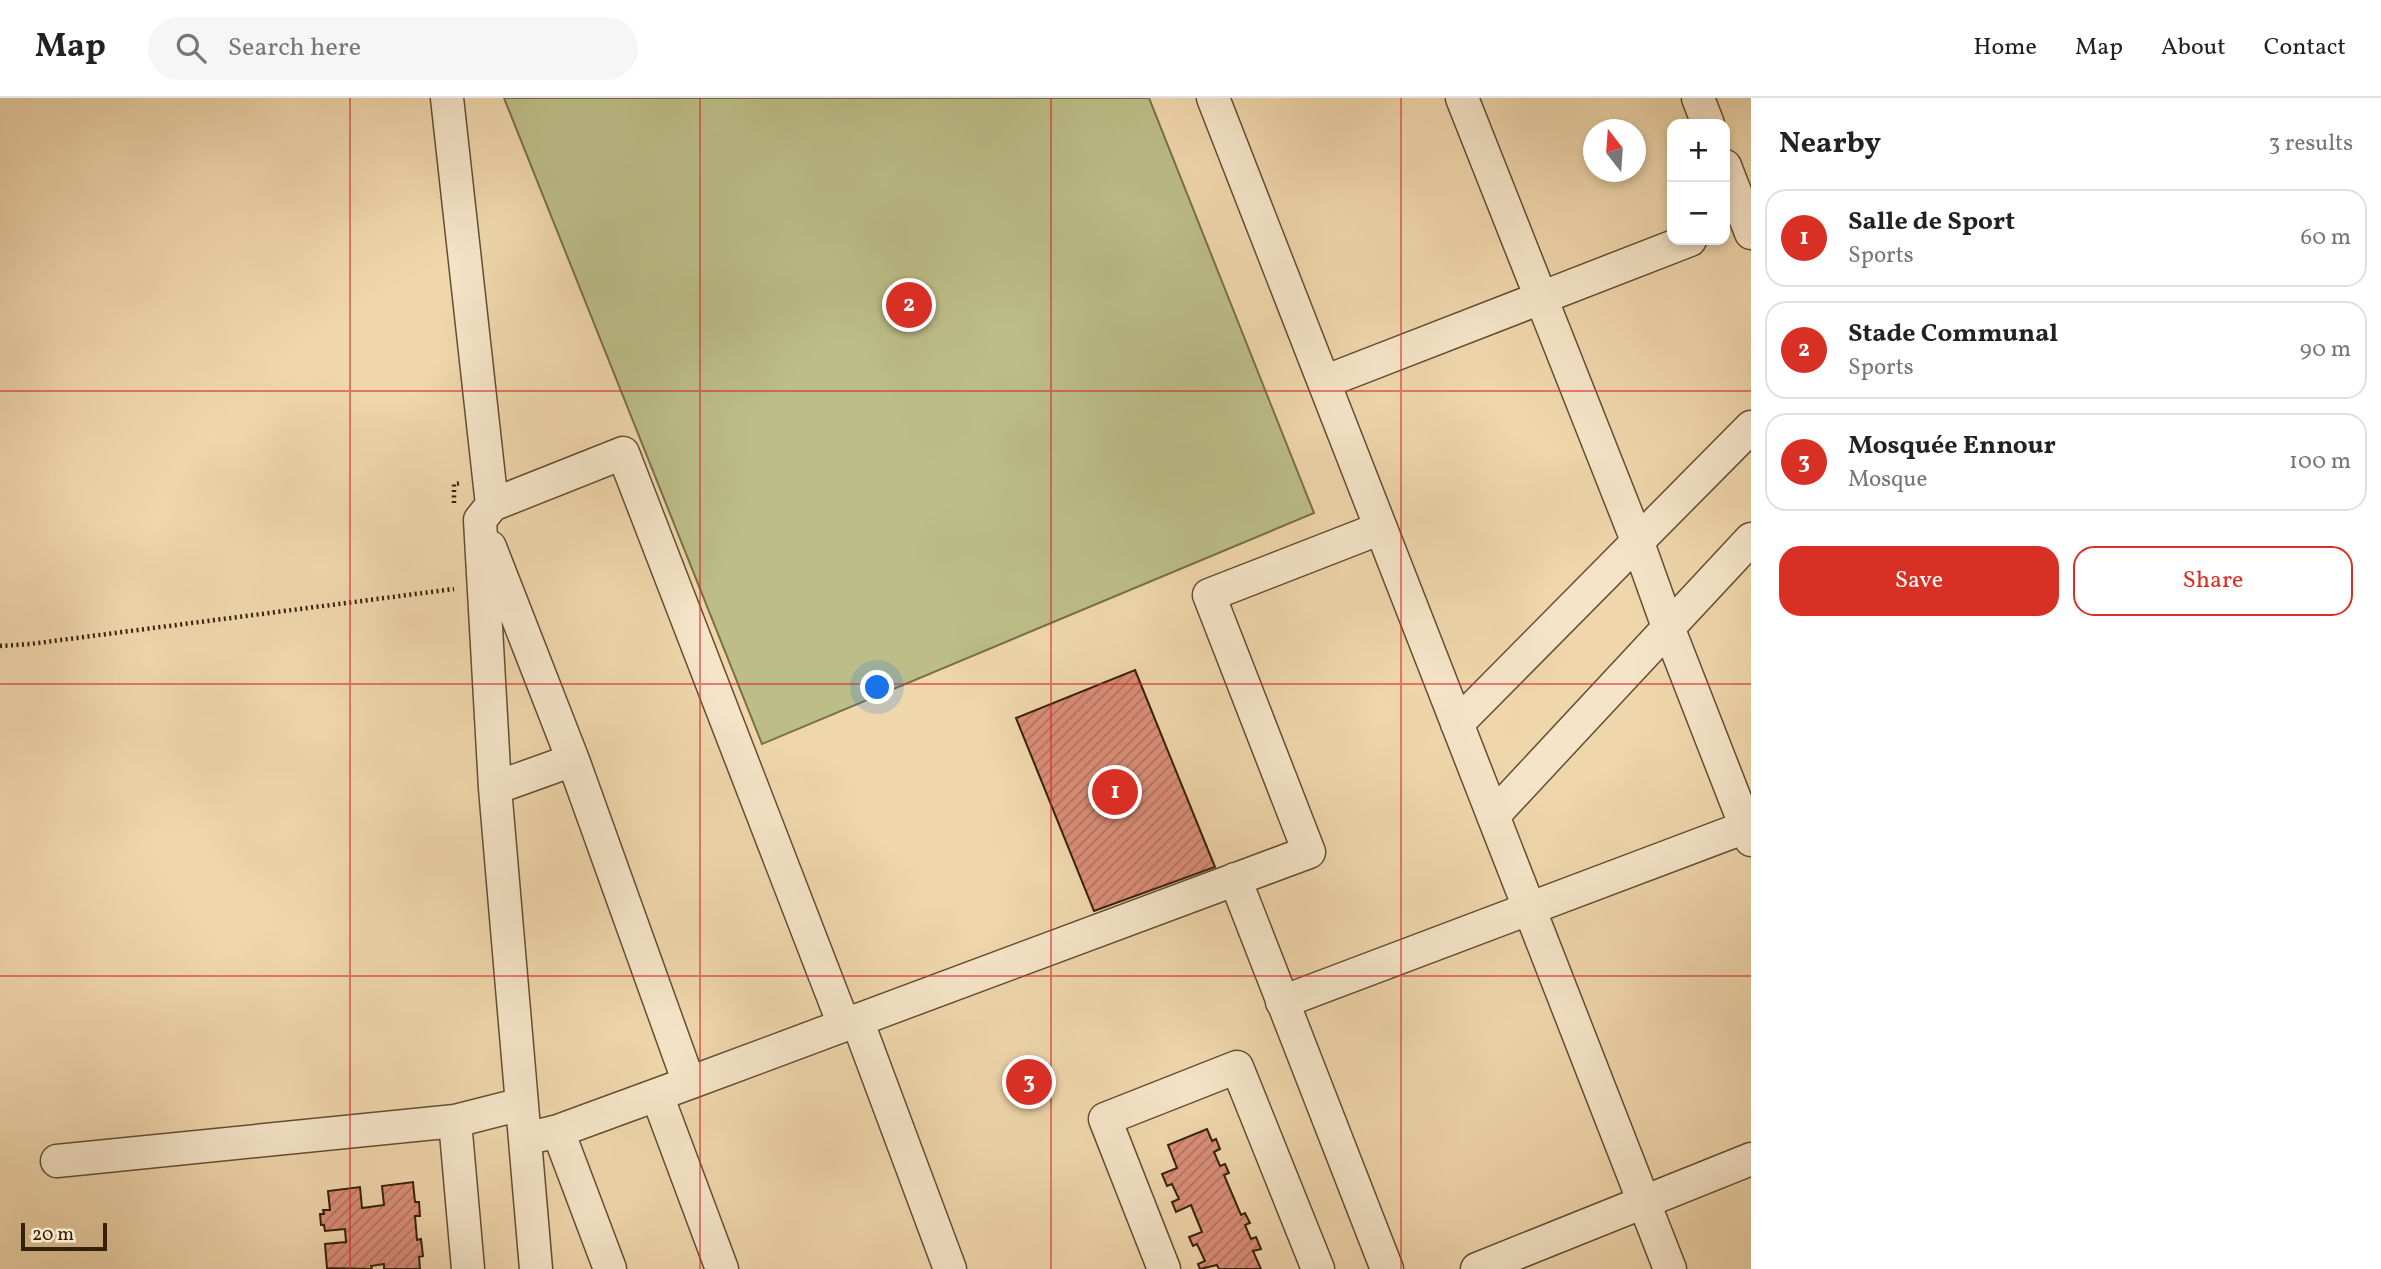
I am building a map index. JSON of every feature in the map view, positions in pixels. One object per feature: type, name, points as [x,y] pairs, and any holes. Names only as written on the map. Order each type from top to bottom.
[{"type":"street","points":[[447,98],[479,504],[495,788],[536,1269]]},
{"type":"street","points":[[1213,98],[1670,1269]]},
{"type":"street","points":[[1282,1002],[1529,908],[1749,830],[1462,98]]},
{"type":"street","points":[[1698,98],[1706,119]]},
{"type":"street","points":[[1729,182],[1740,226]]},
{"type":"street","points":[[1324,382],[1677,245]]},
{"type":"street","points":[[1457,724],[1751,427]]},
{"type":"street","points":[[479,504],[623,453],[950,1269]]},
{"type":"street","points":[[479,504],[690,1083]]},
{"type":"street","points":[[525,1139],[558,1131],[690,1083],[1309,852],[1209,595],[1381,528]]},
{"type":"street","points":[[1493,816],[1751,539]]},
{"type":"street","points":[[495,788],[573,760]]},
{"type":"street","points":[[1235,879],[1387,1269]]},
{"type":"street","points":[[1164,1269],[1105,1119],[1237,1067],[1318,1269]]},
{"type":"street","points":[[657,1095],[722,1269]]},
{"type":"street","points":[[57,1161],[455,1121],[522,1104]]},
{"type":"street","points":[[455,1121],[468,1269]]},
{"type":"street","points":[[558,1131],[610,1269]]},
{"type":"street","points":[[1477,1269],[1534,1258],[1643,1201],[1751,1159]]},
{"type":"path","points":[[479,504],[454,484],[479,504]]},
{"type":"path","points":[[0,646],[454,589],[454,576]]},
{"type":"green space","points":[[504,98],[1149,98],[1314,513],[762,744]]},
{"type":"building","points":[[1135,670],[1215,867],[1094,911],[1016,718]]},
{"type":"building","points":[[1207,1129],[1212,1141],[1216,1139],[1220,1149],[1214,1152],[1220,1166],[1225,1164],[1229,1173],[1224,1175],[1241,1215],[1245,1213],[1250,1223],[1245,1225],[1251,1239],[1256,1237],[1261,1249],[1253,1251],[1261,1269],[1219,1269],[1217,1265],[1200,1269],[1198,1264],[1205,1261],[1197,1244],[1193,1246],[1189,1237],[1202,1232],[1191,1205],[1176,1212],[1172,1202],[1179,1199],[1172,1184],[1167,1186],[1162,1174],[1177,1168],[1168,1145]]},
{"type":"building","points":[[413,1182],[415,1202],[419,1202],[420,1216],[415,1216],[417,1240],[421,1239],[423,1256],[419,1257],[420,1269],[384,1269],[384,1264],[371,1266],[372,1269],[327,1268],[325,1244],[346,1242],[345,1229],[325,1231],[324,1225],[321,1225],[320,1214],[324,1214],[323,1210],[330,1210],[328,1191],[360,1187],[362,1208],[384,1205],[382,1186]]},
{"type":"place","name":"Stade Communal","points":[[909,305]]},
{"type":"place","name":"Salle de Sport","points":[[1115,792]]},
{"type":"place","name":"Mosquée Ennour","points":[[1029,1082]]}]
